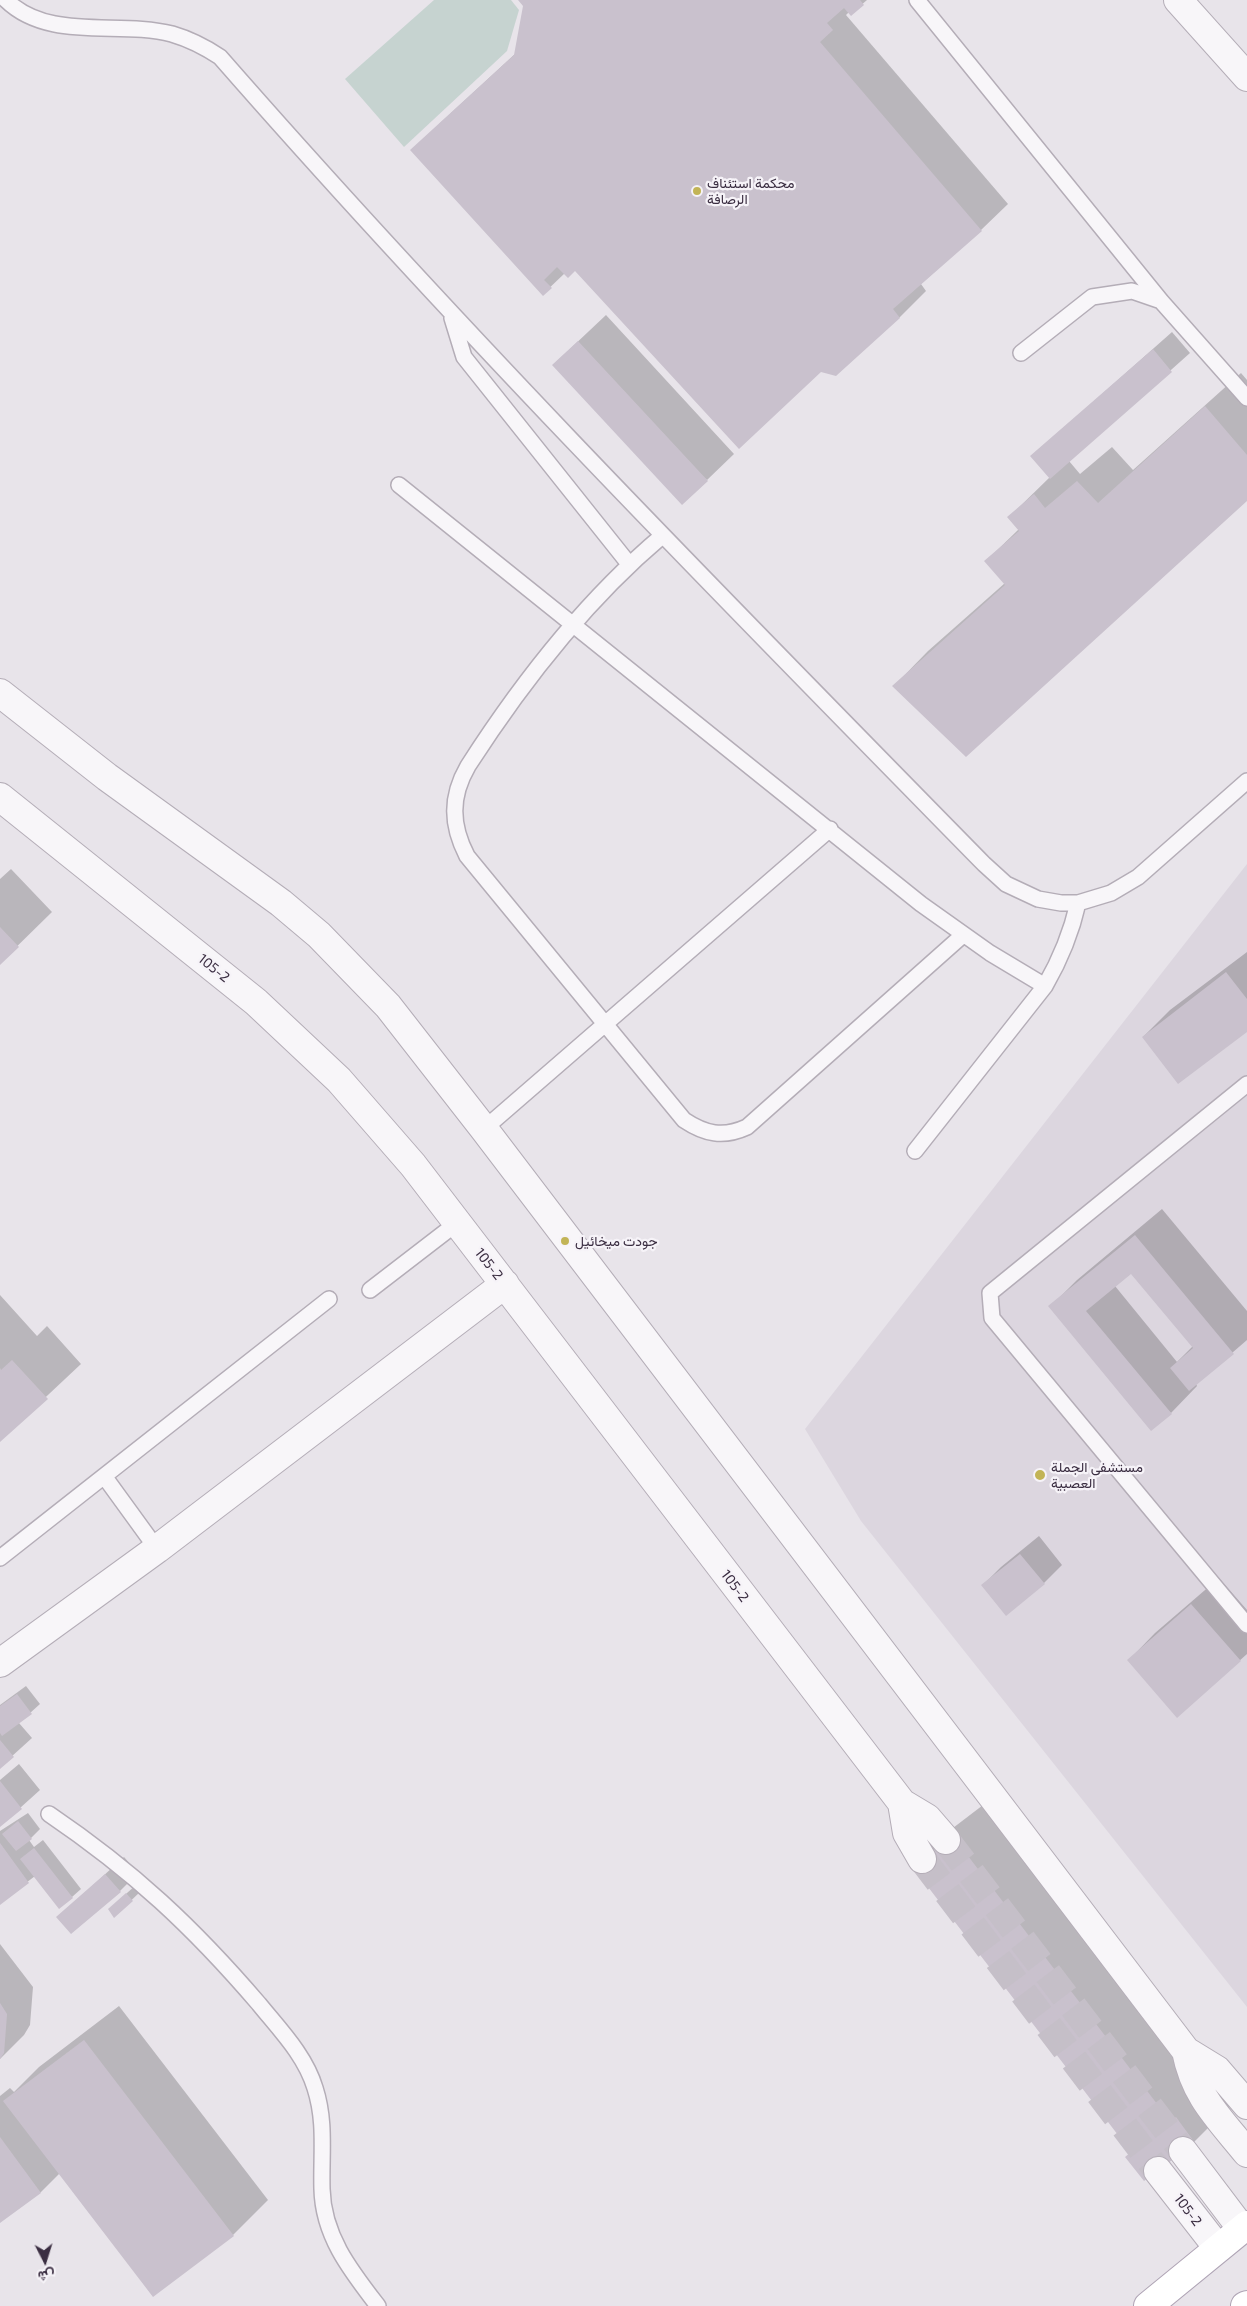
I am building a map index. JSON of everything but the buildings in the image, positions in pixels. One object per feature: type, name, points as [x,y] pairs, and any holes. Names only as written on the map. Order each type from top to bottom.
[{"type":"main road","points":[[1148,2306],[1245,2227]]},
{"type":"street","points":[[1178,0],[1247,77]]},
{"type":"street","points":[[0,694],[114,782],[282,903],[319,935],[388,1006],[484,1129],[1186,2051],[1217,2070],[1247,2105]]},
{"type":"street","name":"105-2","points":[[0,797],[256,1002],[298,1040],[377,1121],[458,1223],[902,1803],[927,1818],[946,1840]]},
{"type":"street","points":[[0,1663],[157,1549],[504,1284]]},
{"type":"street","name":"105-2","points":[[902,1803],[906,1833],[922,1859]]},
{"type":"street","points":[[1186,2051],[1196,2086],[1205,2101],[1247,2153]]},
{"type":"street","points":[[1183,2152],[1245,2227]]},
{"type":"street","name":"105-2","points":[[1158,2171],[1218,2248]]},
{"type":"lane","points":[[6,0],[30,16],[50,22],[144,29],[171,34],[197,43],[220,57],[451,314],[662,536],[984,864],[1006,884],[1038,899],[1078,903],[1111,893],[1138,877],[1247,781]]},
{"type":"lane","points":[[917,0],[1161,301],[1247,398]]},
{"type":"lane","points":[[1021,353],[1092,297],[1132,291],[1161,301]]},
{"type":"lane","points":[[451,314],[464,357],[629,564]]},
{"type":"lane","points":[[399,485],[922,904],[963,935],[1045,986]]},
{"type":"lane","points":[[662,536],[629,564],[522,685],[460,779],[454,811],[455,826],[467,856],[684,1120],[697,1129],[709,1133],[735,1132],[747,1127],[963,935]]},
{"type":"lane","points":[[484,1129],[830,829]]},
{"type":"lane","points":[[915,1152],[1045,986],[1060,959],[1073,924],[1078,903]]},
{"type":"lane","points":[[1247,1084],[990,1293],[992,1318],[1247,1625]]},
{"type":"lane","points":[[370,1290],[458,1223]]},
{"type":"lane","points":[[0,1558],[329,1298]]},
{"type":"lane","points":[[104,1476],[157,1549]]},
{"type":"lane","points":[[49,1814],[128,1871],[164,1903],[232,1972],[296,2049],[315,2086],[320,2105],[324,2146],[322,2190],[325,2213],[332,2236],[342,2258],[378,2306]]},
{"type":"shaded area","points":[[434,0],[511,0],[519,10],[507,51],[404,147],[345,79]]},
{"type":"shaded area","name":"مستشفى الجملة العصبية","points":[[1247,864],[1247,2007],[861,1521],[805,1429]]},
{"type":"tunnel","points":[[946,1840],[1183,2151]]},
{"type":"tunnel","points":[[922,1859],[1158,2171]]},
{"type":"place","name":"محكمة استئناف الرصافة","points":[[697,191]]},
{"type":"place","name":"جودت ميخائيل","points":[[565,1241]]},
{"type":"place","name":"مستشفى الجملة العصبية","points":[[1040,1475]]}]
